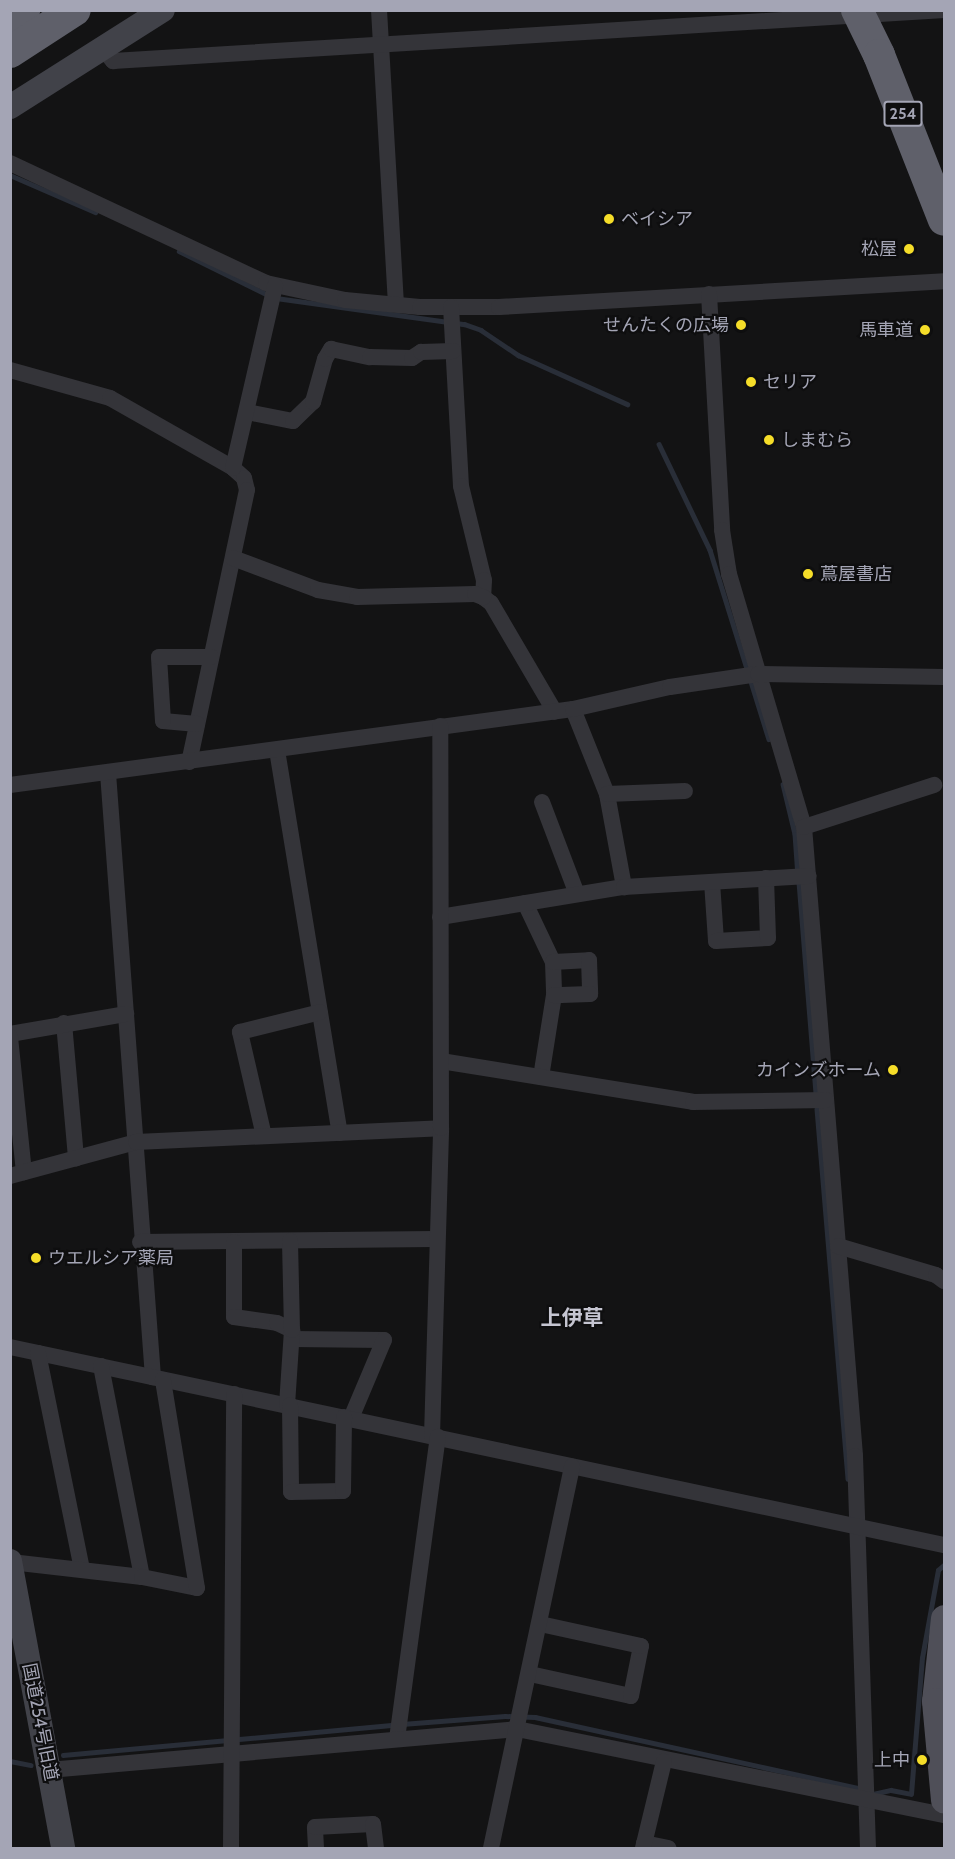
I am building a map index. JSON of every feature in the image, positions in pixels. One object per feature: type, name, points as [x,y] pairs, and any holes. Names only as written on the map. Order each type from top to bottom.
[{"type":"highway","points":[[10,19],[24,10]]},
{"type":"highway","points":[[10,52],[75,10]]},
{"type":"highway","name":"254","points":[[869,12],[945,165]]},
{"type":"highway","name":"254","points":[[869,12],[879,55],[945,220]]},
{"type":"main road","points":[[944,1626],[935,1701],[945,1800]]},
{"type":"street","points":[[10,107],[163,10]]},
{"type":"street","points":[[379,10],[396,305]]},
{"type":"street","points":[[103,49],[113,61],[869,12],[944,10]]},
{"type":"street","points":[[10,163],[275,286],[396,305],[451,307],[945,280]]},
{"type":"street","points":[[233,468],[275,286]]},
{"type":"street","points":[[710,294],[722,530],[729,574],[804,827],[858,1527],[868,1848]]},
{"type":"street","points":[[451,307],[461,486],[484,580],[483,597]]},
{"type":"street","points":[[247,412],[293,421],[313,402],[325,358],[331,349],[370,357],[401,357],[421,352],[453,351]]},
{"type":"street","points":[[10,370],[91,390],[233,468],[244,478],[247,490],[189,762]]},
{"type":"street","points":[[232,558],[318,590],[357,597],[475,594],[483,597],[491,603],[555,712]]},
{"type":"street","points":[[197,724],[163,721],[159,657],[211,657]]},
{"type":"street","points":[[10,785],[555,712],[670,687],[758,674],[945,677]]},
{"type":"street","points":[[573,709],[607,794],[624,887]]},
{"type":"street","points":[[397,1730],[435,1436],[437,1320],[435,1239],[441,1128],[440,726]]},
{"type":"street","points":[[277,750],[340,1132]]},
{"type":"street","points":[[11,1562],[142,1577],[197,1588],[158,1378],[140,1242],[136,1142],[108,773]]},
{"type":"street","points":[[804,827],[934,785]]},
{"type":"street","points":[[607,794],[685,791]]},
{"type":"street","points":[[542,802],[577,894]]},
{"type":"street","points":[[440,917],[624,887],[808,876]]},
{"type":"street","points":[[712,882],[716,941],[768,938],[766,878]]},
{"type":"street","points":[[525,903],[553,962],[554,995],[541,1077]]},
{"type":"street","points":[[553,962],[588,960],[590,994],[554,995]]},
{"type":"street","points":[[264,1136],[240,1032],[320,1012]]},
{"type":"street","points":[[126,1014],[64,1023],[10,1036],[17,1174],[136,1142],[441,1128]]},
{"type":"street","points":[[64,1023],[76,1158]]},
{"type":"street","points":[[441,1062],[693,1102],[826,1100]]},
{"type":"street","points":[[140,1242],[435,1239]]},
{"type":"street","points":[[234,1242],[234,1317],[277,1323],[292,1334],[384,1340],[347,1417],[343,1491],[291,1492],[289,1405],[292,1334],[290,1241]]},
{"type":"street","points":[[838,1246],[936,1275],[945,1281]]},
{"type":"street","points":[[10,1347],[945,1545]]},
{"type":"street","points":[[38,1353],[82,1570]]},
{"type":"street","points":[[100,1366],[142,1577]]},
{"type":"street","points":[[231,1848],[234,1395]]},
{"type":"street","points":[[491,1848],[530,1674],[572,1466]]},
{"type":"street","name":"国道254号旧道","points":[[11,1562],[63,1848]]},
{"type":"street","points":[[530,1674],[631,1696],[641,1646],[540,1624]]},
{"type":"street","points":[[49,1770],[232,1744],[519,1722],[664,1761],[945,1815]]},
{"type":"street","points":[[664,1761],[644,1846],[668,1848]]},
{"type":"street","points":[[316,1848],[315,1827],[373,1824],[375,1848]]},
{"type":"waterway","points":[[10,175],[95,212]]},
{"type":"waterway","points":[[179,251],[268,295]]},
{"type":"waterway","points":[[276,298],[464,324],[481,330],[518,355],[627,404]]},
{"type":"waterway","points":[[659,444],[710,550],[769,739]]},
{"type":"waterway","points":[[783,784],[795,834],[798,873]]},
{"type":"waterway","points":[[799,882],[816,1093]]},
{"type":"waterway","points":[[817,1109],[848,1479]]},
{"type":"waterway","points":[[873,1794],[891,1790],[911,1794],[922,1658],[938,1570],[944,1565]]},
{"type":"waterway","points":[[402,1724],[505,1716],[535,1717],[863,1789]]},
{"type":"waterway","points":[[63,1755],[394,1725]]},
{"type":"waterway","points":[[10,1761],[31,1765]]},
{"type":"place","name":"ベイシア","points":[[609,219]]},
{"type":"place","name":"松屋","points":[[909,249]]},
{"type":"place","name":"せんたくの広場","points":[[741,325]]},
{"type":"place","name":"馬車道","points":[[925,330]]},
{"type":"place","name":"セリア","points":[[751,382]]},
{"type":"place","name":"しまむら","points":[[769,440]]},
{"type":"place","name":"蔦屋書店","points":[[808,574]]},
{"type":"place","name":"カインズホーム","points":[[893,1070]]},
{"type":"place","name":"ウエルシア薬局","points":[[36,1258]]},
{"type":"place","name":"上中","points":[[922,1760]]},
{"type":"district","name":"上伊草","points":[[572,1318]]}]
